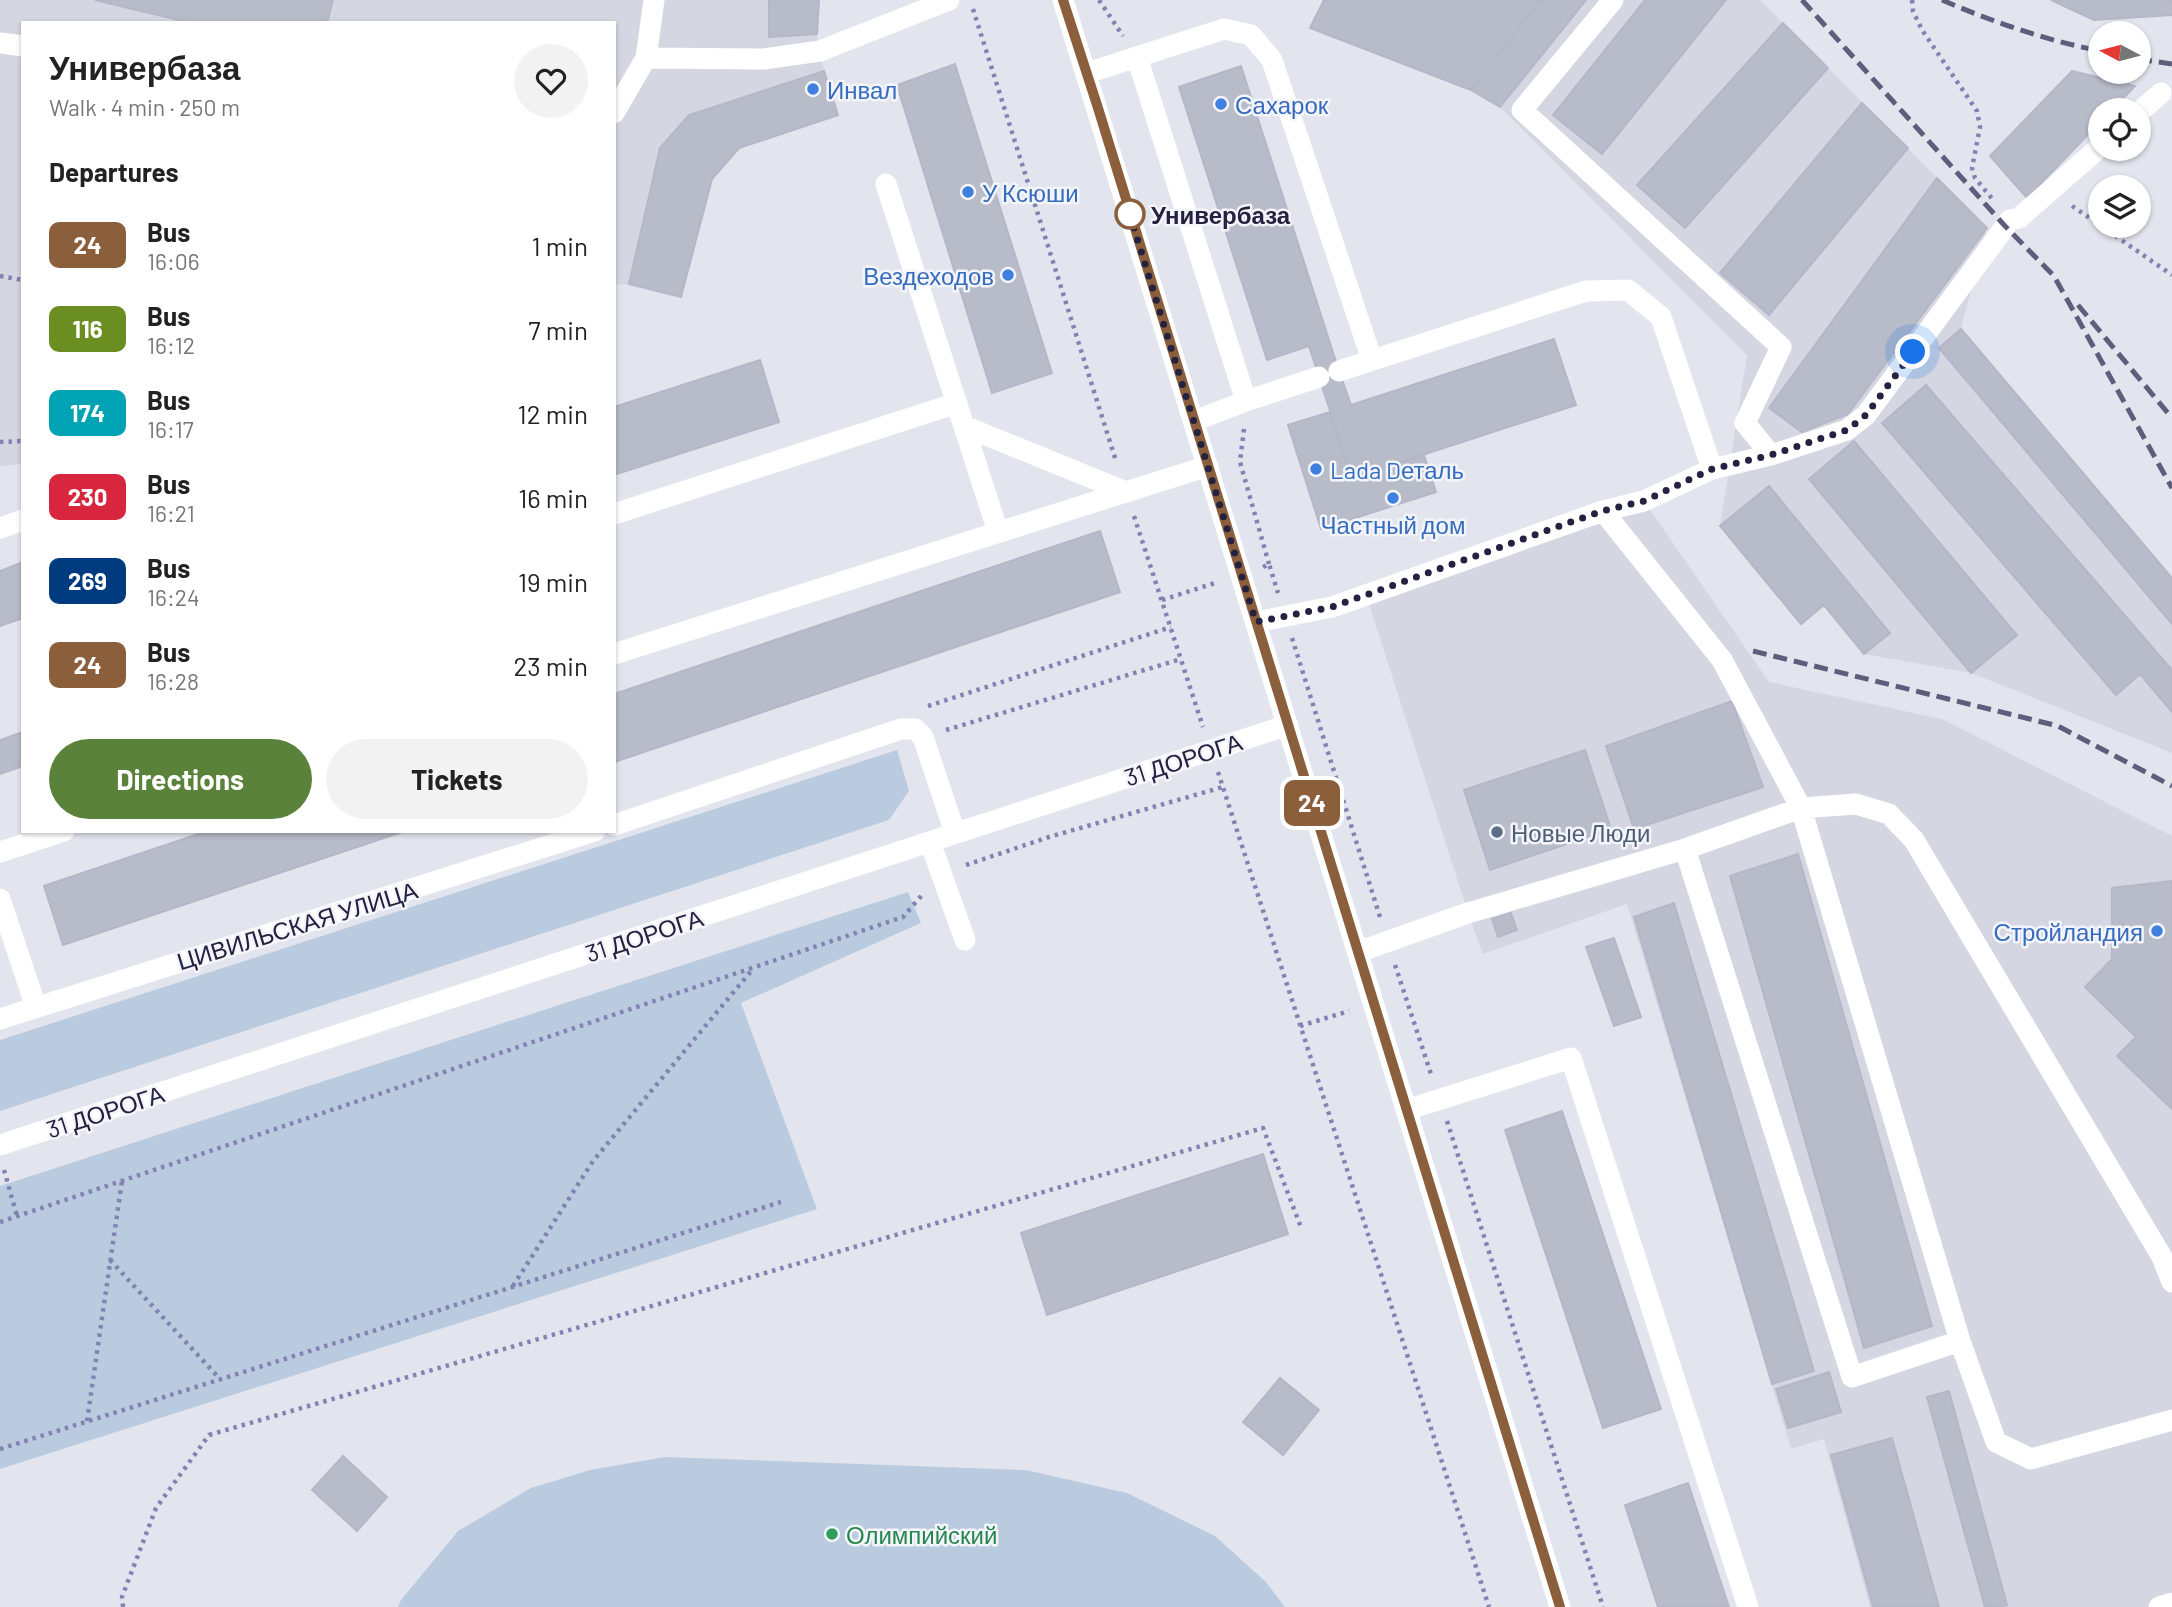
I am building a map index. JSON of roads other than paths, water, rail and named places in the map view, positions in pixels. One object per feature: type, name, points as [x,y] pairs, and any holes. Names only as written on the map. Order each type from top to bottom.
[{"type":"street","points":[[616,110],[646,58],[654,0]]},
{"type":"street","points":[[646,58],[764,59],[820,51],[949,0]]},
{"type":"street","points":[[1063,0],[1560,1607]]},
{"type":"street","points":[[1614,0],[1522,110],[1781,347],[1745,423],[1771,455]]},
{"type":"street","points":[[1087,73],[1224,29],[1251,35],[1272,60],[1372,360]]},
{"type":"street","points":[[0,43],[21,46]]},
{"type":"street","points":[[1137,57],[1247,401]]},
{"type":"street","points":[[2151,102],[2161,93]]},
{"type":"street","points":[[1256,622],[1332,607],[1602,511],[1644,501],[1712,469],[1771,455],[1847,430],[1866,415],[2010,220],[2019,218],[2088,158]]},
{"type":"street","points":[[886,184],[998,532]]},
{"type":"street","points":[[1194,421],[1247,401],[1586,291],[1628,290],[1661,317],[1712,469]]},
{"type":"street","points":[[616,513],[957,403]]},
{"type":"street","points":[[964,426],[1126,492]]},
{"type":"street","points":[[616,653],[1208,466]]},
{"type":"street","points":[[1602,511],[1722,660],[1801,808],[1960,1341],[1996,1442],[2031,1459],[2172,1420]]},
{"type":"street","points":[[0,527],[21,521]]},
{"type":"street","name":"31 ДОРОГА","points":[[0,1145],[1288,725]]},
{"type":"street","points":[[616,824],[901,729],[915,729],[923,737],[955,833]]},
{"type":"street","points":[[1358,952],[1468,912],[1685,849],[1801,808],[1856,804],[1889,814],[1914,840],[2162,1257],[2172,1282]]},
{"type":"street","points":[[0,852],[58,833]]},
{"type":"street","name":"ЦИВИЛЬСКАЯ УЛИЦА","points":[[0,1019],[540,840],[583,833]]},
{"type":"street","points":[[930,842],[965,940]]},
{"type":"street","points":[[1685,849],[1852,1377],[1960,1341]]},
{"type":"street","points":[[0,899],[36,1007]]},
{"type":"street","points":[[1406,1110],[1571,1058],[1748,1607]]},
{"type":"street","points":[[2159,1607],[2172,1603]]},
{"type":"railway","points":[[1802,0],[2005,226],[2054,276],[2172,488]]},
{"type":"railway","points":[[1942,0],[2020,30],[2088,48]]},
{"type":"railway","points":[[2151,61],[2172,64]]},
{"type":"railway","points":[[2078,305],[2172,418]]},
{"type":"railway","points":[[1753,651],[2058,726],[2172,786]]},
{"type":"place","name":"Инвал","points":[[813,89]]},
{"type":"place","name":"Сахарок","points":[[1221,104]]},
{"type":"place","name":"У Ксюши","points":[[968,192]]},
{"type":"place","name":"Универбаза","points":[[1130,214]]},
{"type":"place","name":"Вездеходов","points":[[1008,275]]},
{"type":"place","name":"Lada Dеталь","points":[[1316,469]]},
{"type":"place","name":"Частный дом","points":[[1393,498]]},
{"type":"place","name":"Новые Люди","points":[[1497,832]]},
{"type":"place","name":"Стройландия","points":[[2157,931]]},
{"type":"place","name":"Олимпийский","points":[[832,1534]]}]
